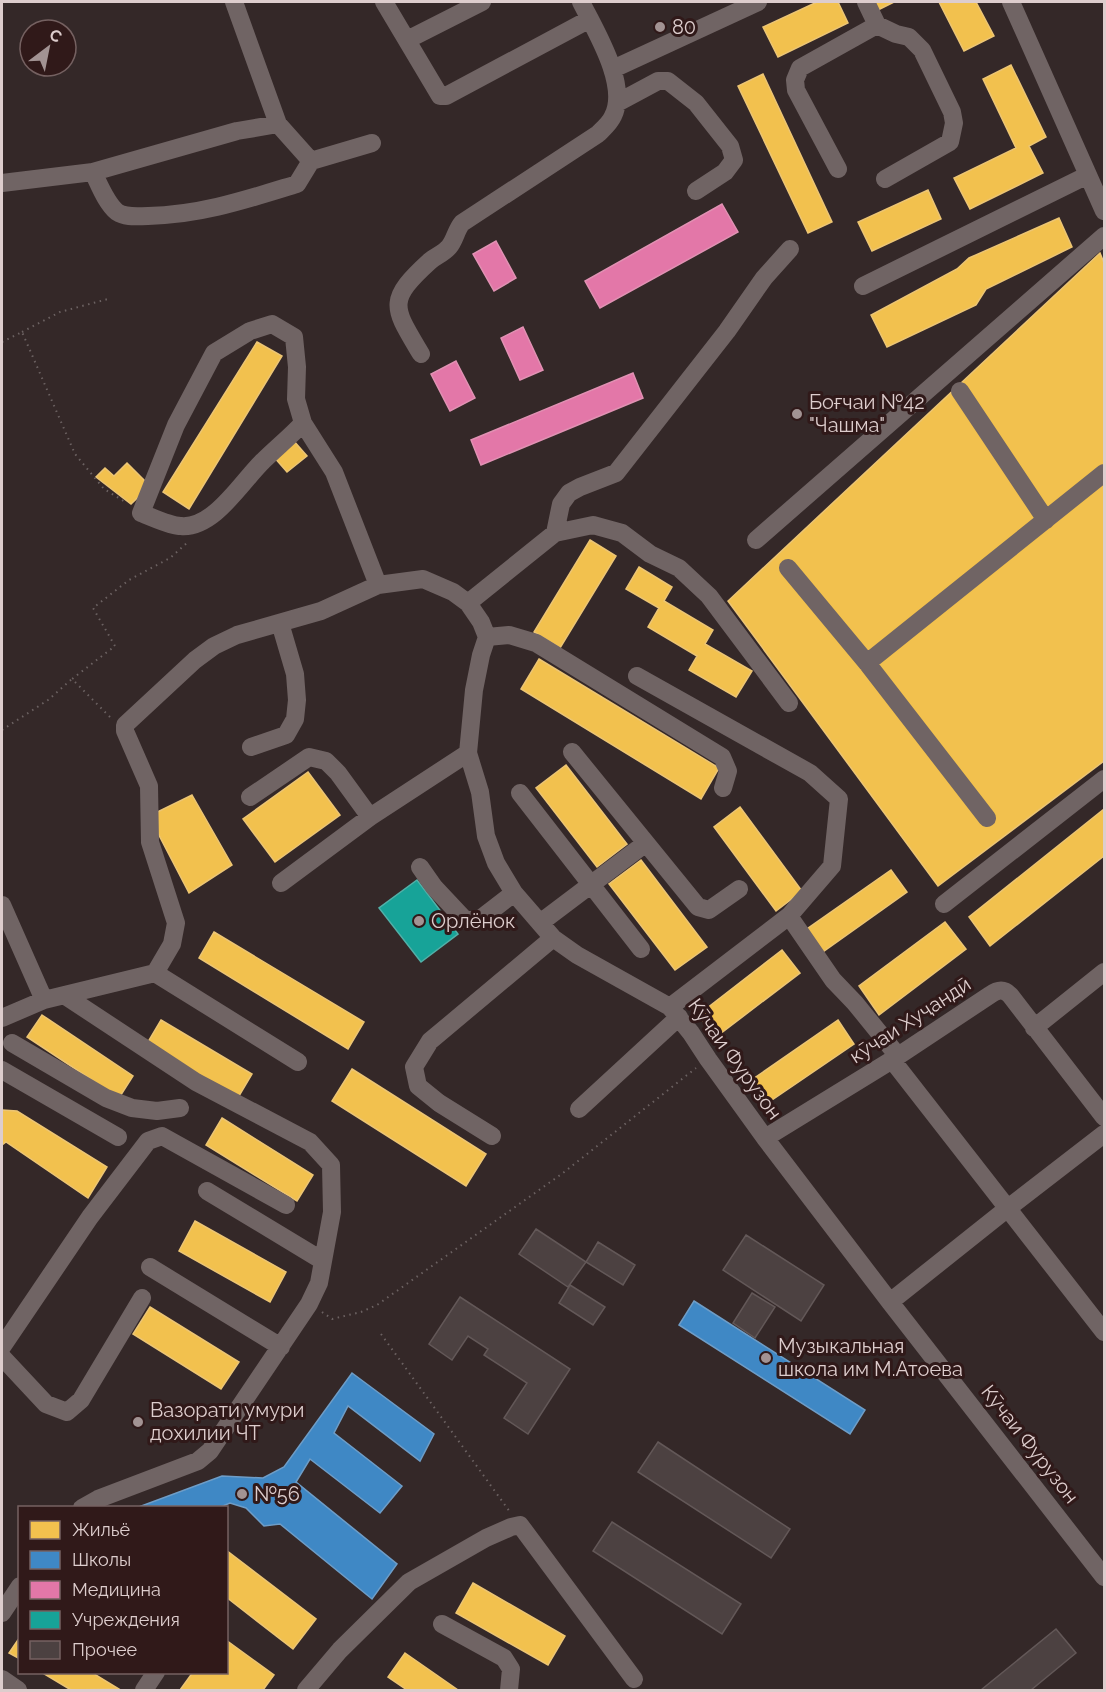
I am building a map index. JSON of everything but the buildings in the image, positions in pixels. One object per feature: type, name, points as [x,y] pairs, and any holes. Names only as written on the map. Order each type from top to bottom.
[{"type":"street","points":[[234,2],[278,124],[311,161]]},
{"type":"street","points":[[384,2],[440,96],[446,96],[590,19]]},
{"type":"street","points":[[407,40],[482,2]]},
{"type":"street","points":[[422,354],[398,311],[397,304],[401,293],[409,281],[450,245],[457,228],[470,216],[598,134],[613,117],[617,98],[613,69],[581,2]]},
{"type":"street","points":[[613,69],[758,2]]},
{"type":"street","points":[[866,2],[877,25],[909,37],[922,50],[952,112],[954,123],[950,142],[885,179]]},
{"type":"street","points":[[1011,2],[1104,211]]},
{"type":"street","points":[[838,169],[796,90],[795,80],[800,68],[877,25]]},
{"type":"street","points":[[617,98],[658,81],[668,81],[696,103],[730,146],[734,160],[725,172],[696,191]]},
{"type":"street","points":[[2,183],[93,172],[237,131],[278,124]]},
{"type":"street","points":[[93,172],[109,203],[117,212],[127,216],[175,216],[217,208],[297,183],[311,161],[372,143]]},
{"type":"street","points":[[863,286],[1088,175]]},
{"type":"street","points":[[756,540],[1104,236]]},
{"type":"street","points":[[555,533],[561,504],[569,493],[616,473],[765,278],[790,249]]},
{"type":"street","points":[[303,423],[262,462],[216,512],[198,522],[181,526],[141,513],[176,424],[214,353],[250,331],[272,324],[294,337],[297,367],[296,399],[303,423],[334,472],[378,585]]},
{"type":"street","points":[[960,391],[1046,520]]},
{"type":"street","points":[[867,663],[1104,474]]},
{"type":"street","points":[[468,603],[555,533],[593,525],[622,533],[650,554],[679,568],[709,596],[789,703]]},
{"type":"street","points":[[788,568],[867,663],[987,818]]},
{"type":"street","points":[[155,973],[172,944],[176,922],[150,842],[149,786],[125,731],[125,725],[195,660],[214,646],[237,635],[321,611],[378,585],[423,579],[453,592],[468,603],[481,622],[487,637],[509,635],[536,644],[722,757],[728,771],[723,788]]},
{"type":"street","points":[[251,747],[286,735],[297,711],[295,674],[280,623]]},
{"type":"street","name":"Кӯчаи Фурузон","points":[[487,637],[474,690],[468,753],[480,792],[486,836],[496,863],[514,893],[554,938],[577,956],[674,1012],[691,1032],[765,1138],[1104,1577]]},
{"type":"street","points":[[579,1110],[674,1012],[789,916],[832,866],[839,799],[810,773],[637,676]]},
{"type":"street","points":[[572,752],[698,907],[709,910],[739,889]]},
{"type":"street","points":[[281,883],[370,817],[468,753]]},
{"type":"street","points":[[250,796],[309,757],[326,761],[338,773],[370,817]]},
{"type":"street","points":[[944,904],[1104,779]]},
{"type":"street","points":[[520,793],[641,949]]},
{"type":"street","points":[[540,923],[646,843]]},
{"type":"street","points":[[420,867],[434,887],[465,920],[480,920],[514,893]]},
{"type":"street","points":[[2,905],[44,1000]]},
{"type":"street","points":[[789,916],[833,980],[855,1003],[1104,1332]]},
{"type":"street","points":[[492,1136],[439,1103],[418,1086],[414,1067],[430,1041],[554,938]]},
{"type":"street","points":[[1034,1028],[1104,972]]},
{"type":"street","points":[[2,1018],[44,1000],[155,973],[298,1062]]},
{"type":"street","name":"кӯчаи Хуҷандӣ","points":[[765,1138],[895,1058],[996,991],[1007,992],[1104,1117]]},
{"type":"street","points":[[64,995],[196,1082],[310,1142],[331,1165],[332,1212],[319,1283],[309,1304],[210,1452],[198,1461],[98,1499],[86,1506]]},
{"type":"street","points":[[12,1043],[106,1098],[132,1108],[157,1111],[180,1108]]},
{"type":"street","points":[[2,1070],[118,1137]]},
{"type":"street","points":[[2,1347],[78,1234],[148,1141],[162,1136],[196,1082]]},
{"type":"street","points":[[890,1302],[1104,1134]]},
{"type":"street","points":[[162,1136],[286,1205]]},
{"type":"street","points":[[207,1191],[323,1261]]},
{"type":"street","points":[[150,1267],[281,1347]]},
{"type":"street","points":[[2,1357],[46,1404],[67,1412],[81,1400],[142,1298]]},
{"type":"street","points":[[306,1690],[340,1650],[409,1582],[486,1539],[520,1525],[634,1679]]},
{"type":"street","points":[[2,1613],[18,1589]]},
{"type":"street","points":[[442,1624],[504,1658],[511,1669],[509,1690]]},
{"type":"street","points":[[144,1690],[155,1674]]},
{"type":"street","points":[[2,1679],[18,1690]]},
{"type":"path","points":[[2,342],[60,312],[108,299]]},
{"type":"path","points":[[22,332],[75,454],[104,489],[141,513]]},
{"type":"path","points":[[2,730],[48,700],[116,646],[93,608],[129,580],[170,558],[188,543],[198,522]]},
{"type":"path","points":[[72,679],[125,731]]},
{"type":"path","points":[[330,1317],[332,1319],[361,1312],[377,1305],[563,1173],[708,1059]]},
{"type":"path","points":[[381,1334],[520,1525]]},
{"type":"place","name":"80","points":[[660,27]]},
{"type":"place","name":"Боғчаи №42 \"Чашма\"","points":[[797,414]]},
{"type":"place","name":"Орлёнок","points":[[419,921]]},
{"type":"place","name":"Музыкальная школа им М.Атоева","points":[[766,1358]]},
{"type":"place","name":"Вазорати умури дохилии ЧТ","points":[[138,1422]]},
{"type":"place","name":"№56","points":[[242,1494]]}]
